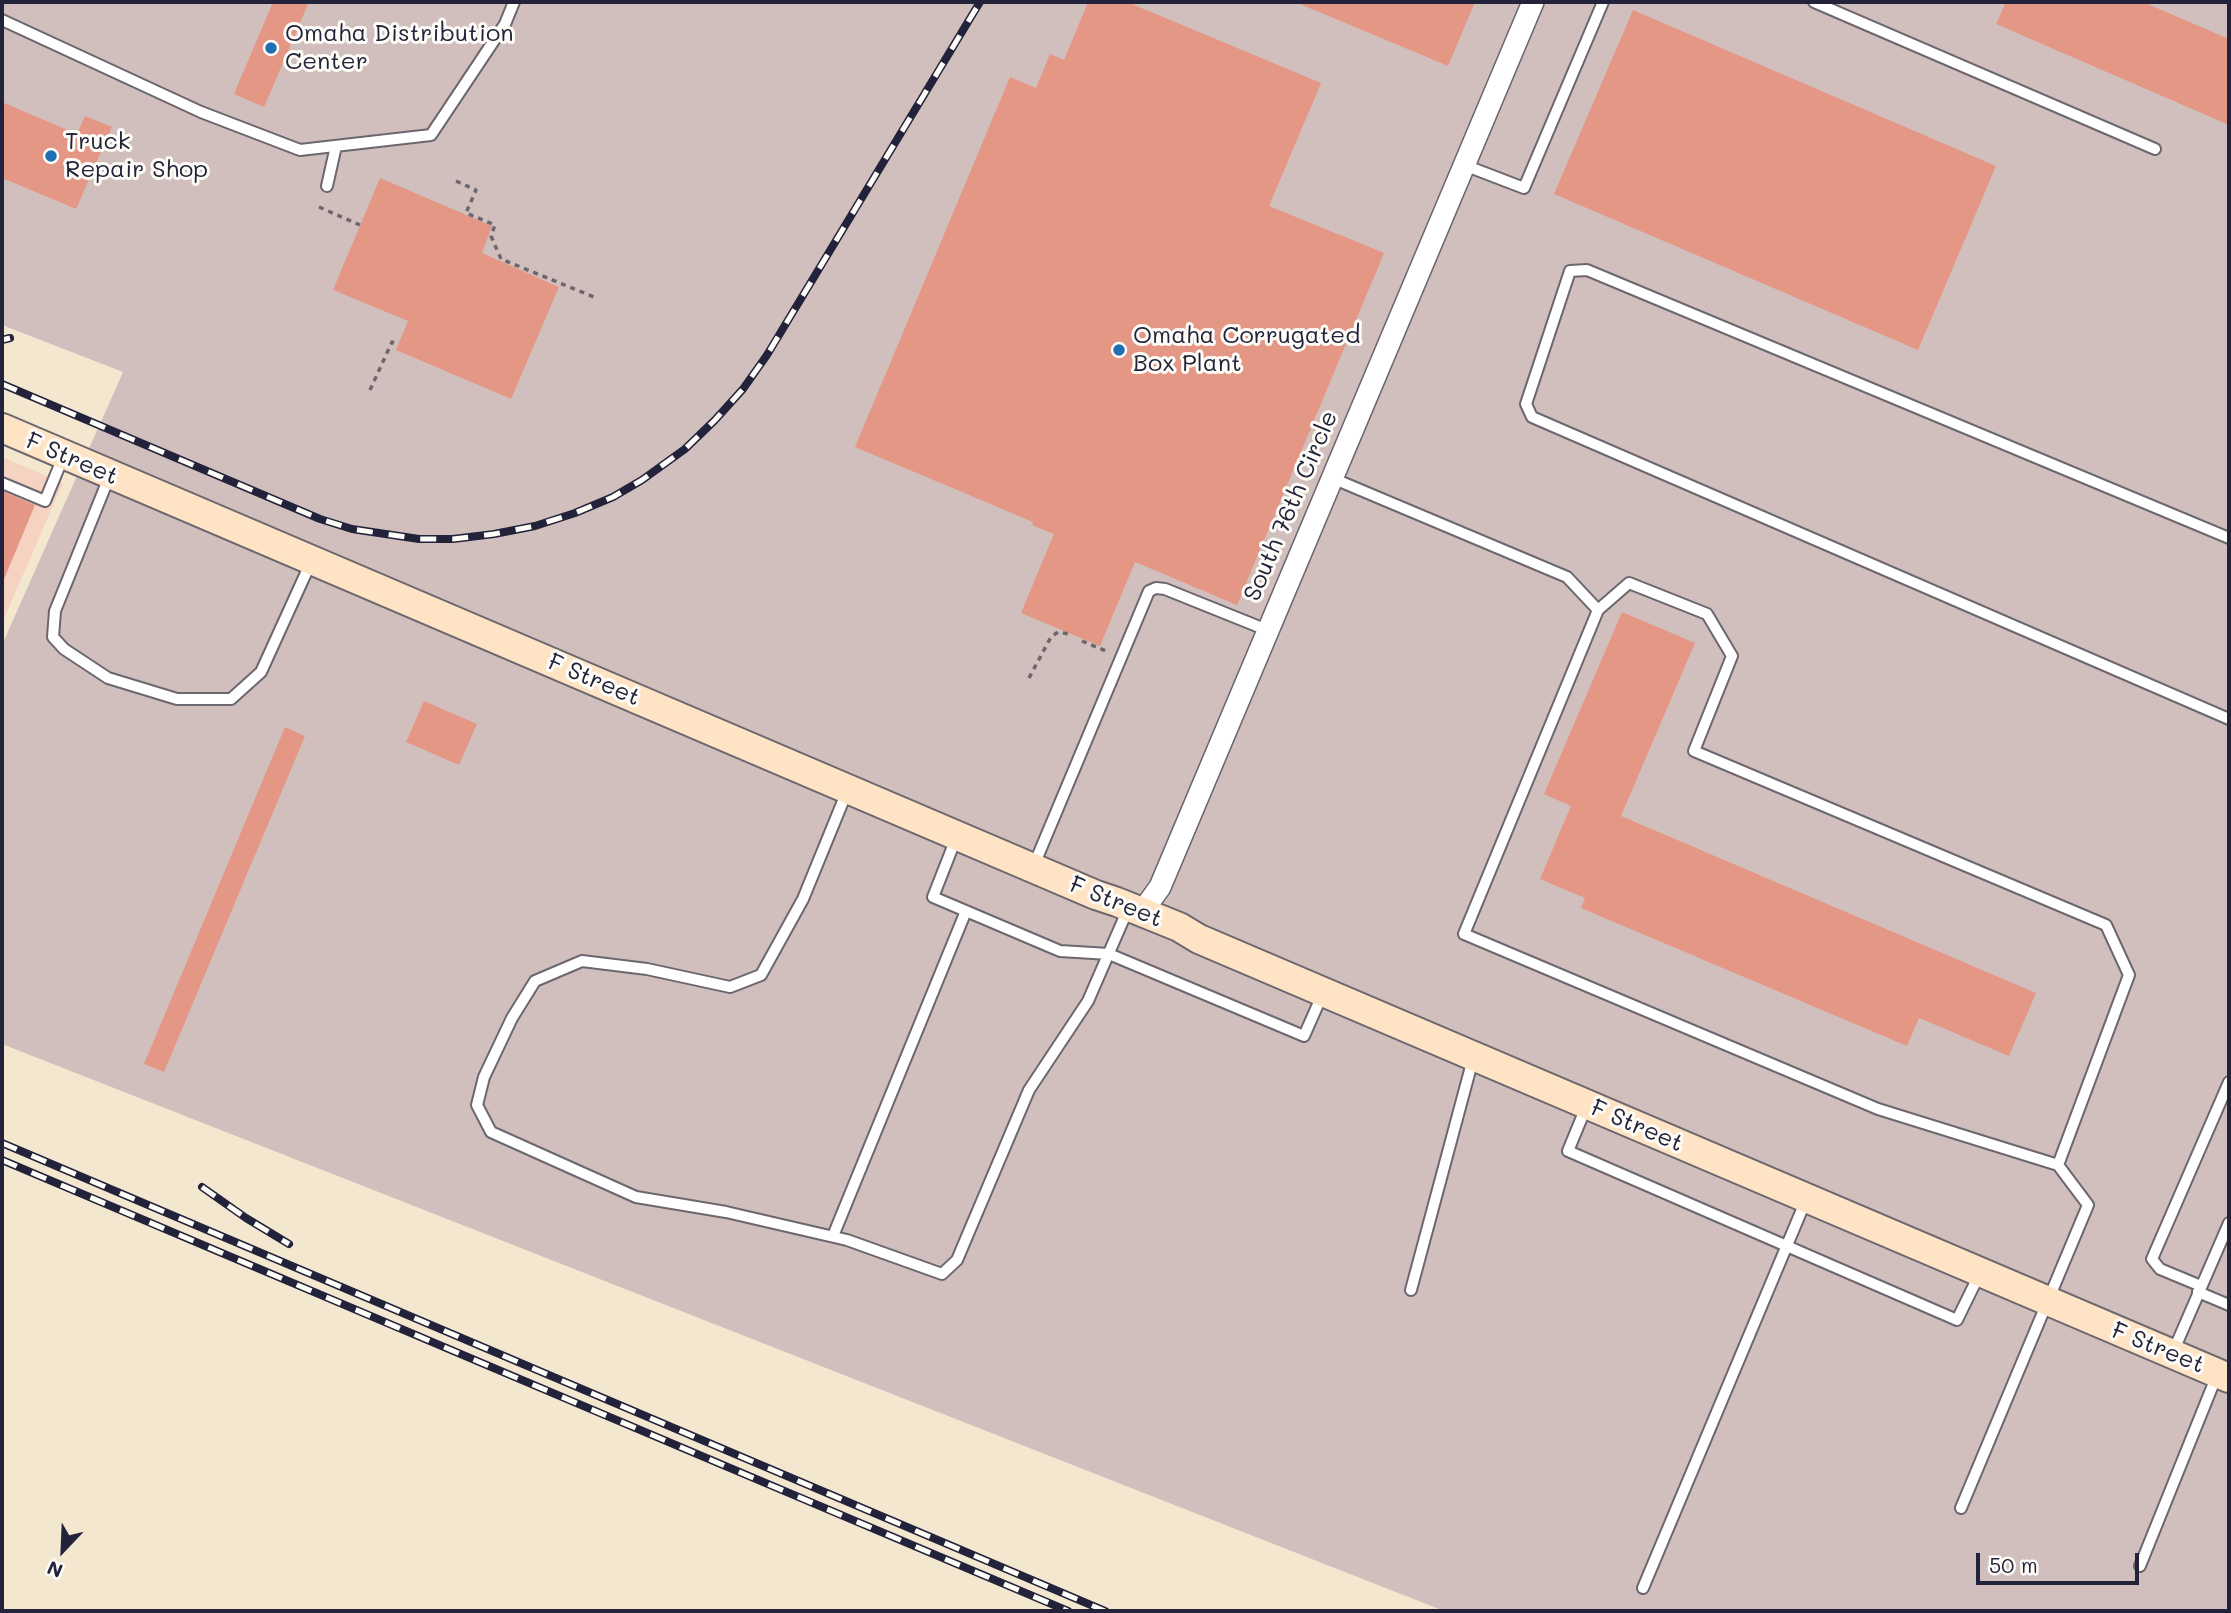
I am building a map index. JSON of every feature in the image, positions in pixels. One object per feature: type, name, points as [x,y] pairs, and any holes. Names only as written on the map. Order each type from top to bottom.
[{"type":"street","name":"South 76th Circle","points":[[1136,909],[1160,887],[1533,2]]},
{"type":"street","name":"F Street","points":[[2,428],[1096,895],[1136,909],[1323,992],[2224,1375]]},
{"type":"lane","points":[[2,20],[201,112],[300,150],[431,135],[505,24],[514,2]]},
{"type":"lane","points":[[1464,165],[1524,188],[1603,2]]},
{"type":"lane","points":[[1814,2],[2155,149]]},
{"type":"lane","points":[[327,186],[336,146]]},
{"type":"lane","points":[[2229,538],[1587,270],[1570,271],[1526,404],[1532,417],[2229,719]]},
{"type":"lane","points":[[2,483],[45,501],[64,455]]},
{"type":"lane","points":[[110,475],[55,611],[53,636],[64,649],[108,678],[177,699],[231,699],[261,672],[312,562]]},
{"type":"lane","points":[[1332,478],[1567,577],[1598,610]]},
{"type":"lane","points":[[1961,1508],[2088,1205],[2058,1165],[1878,1109],[1464,934],[1598,610],[1629,583],[1707,614],[1732,656],[1694,751],[2106,925],[2129,975],[2058,1165]]},
{"type":"lane","points":[[1033,868],[1149,591],[1156,588],[1165,589],[1267,630]]},
{"type":"lane","points":[[848,789],[803,899],[761,975],[730,987],[648,969],[582,961],[535,981],[512,1018],[484,1077],[477,1105],[491,1132],[636,1197],[726,1212],[833,1236],[942,1274],[957,1260],[1029,1090],[1088,1002],[1109,954],[1136,909]]},
{"type":"lane","points":[[957,836],[933,897],[965,911],[1060,951],[1109,954],[1304,1036],[1323,992]]},
{"type":"lane","points":[[833,1236],[965,911]]},
{"type":"lane","points":[[1411,1290],[1474,1056]]},
{"type":"lane","points":[[2229,1082],[2152,1259],[2160,1269],[2229,1305]]},
{"type":"lane","points":[[1587,1104],[1568,1151],[1957,1320],[1980,1273]]},
{"type":"lane","points":[[1643,1588],[1807,1198]]},
{"type":"lane","points":[[2172,1355],[2225,1239],[2229,1223]]},
{"type":"lane","points":[[2140,1566],[2224,1375]]},
{"type":"path","points":[[456,181],[476,190],[466,214],[495,225],[491,236],[501,259],[594,298]]},
{"type":"path","points":[[319,207],[360,225]]},
{"type":"path","points":[[370,390],[392,342],[397,344]]},
{"type":"path","points":[[1029,678],[1051,637],[1058,632],[1069,634]]},
{"type":"path","points":[[1082,641],[1111,653]]},
{"type":"shaded area","points":[[2,2],[2229,2],[2229,1611],[1444,1611],[2,1044],[2,645],[123,372],[2,325]]},
{"type":"shaded area","points":[[2,457],[63,483],[2,623]]},
{"type":"building","name":"Omaha Distribution Center","points":[[273,2],[309,2],[264,107],[234,94]]},
{"type":"building","name":"Omaha Corrugated Box Plant","points":[[1088,2],[1127,2],[1321,83],[1269,206],[1384,253],[1237,605],[1135,562],[1100,646],[1021,613],[1054,534],[1032,525],[1033,522],[855,447],[1010,77],[1036,88],[1050,54],[1064,60]]},
{"type":"building","points":[[1295,2],[1475,2],[1448,66]]},
{"type":"building","points":[[2006,2],[2143,2],[2229,39],[2229,125],[1996,24]]},
{"type":"building","points":[[1633,10],[1996,166],[1918,350],[1554,194]]},
{"type":"building","name":"Truck Repair Shop","points":[[2,102],[77,134],[85,116],[112,127],[76,209],[2,178]]},
{"type":"building","points":[[380,178],[492,226],[482,253],[559,287],[511,399],[396,350],[408,321],[333,290]]},
{"type":"building","points":[[2,491],[35,505],[2,584]]},
{"type":"building","points":[[1622,612],[1695,643],[1621,816],[2036,993],[2009,1056],[1919,1018],[1907,1046],[1581,908],[1585,898],[1540,879],[1571,806],[1544,794]]},
{"type":"building","points":[[424,701],[477,724],[459,765],[406,742]]},
{"type":"building","points":[[285,727],[305,736],[164,1072],[144,1064]]},
{"type":"railway","points":[[2,384],[320,519],[352,529],[419,539],[453,539],[535,526],[575,513],[613,497],[685,449],[743,389],[767,355],[980,2]]},
{"type":"railway","points":[[2,340],[10,338]]},
{"type":"railway","points":[[2,1143],[1105,1611]]},
{"type":"railway","points":[[2,1160],[1068,1611]]},
{"type":"railway","points":[[202,1187],[289,1244]]},
{"type":"place","name":"Omaha Distribution Center","points":[[271,48]]},
{"type":"place","name":"Truck Repair Shop","points":[[51,156]]},
{"type":"place","name":"Omaha Corrugated Box Plant","points":[[1119,350]]}]
